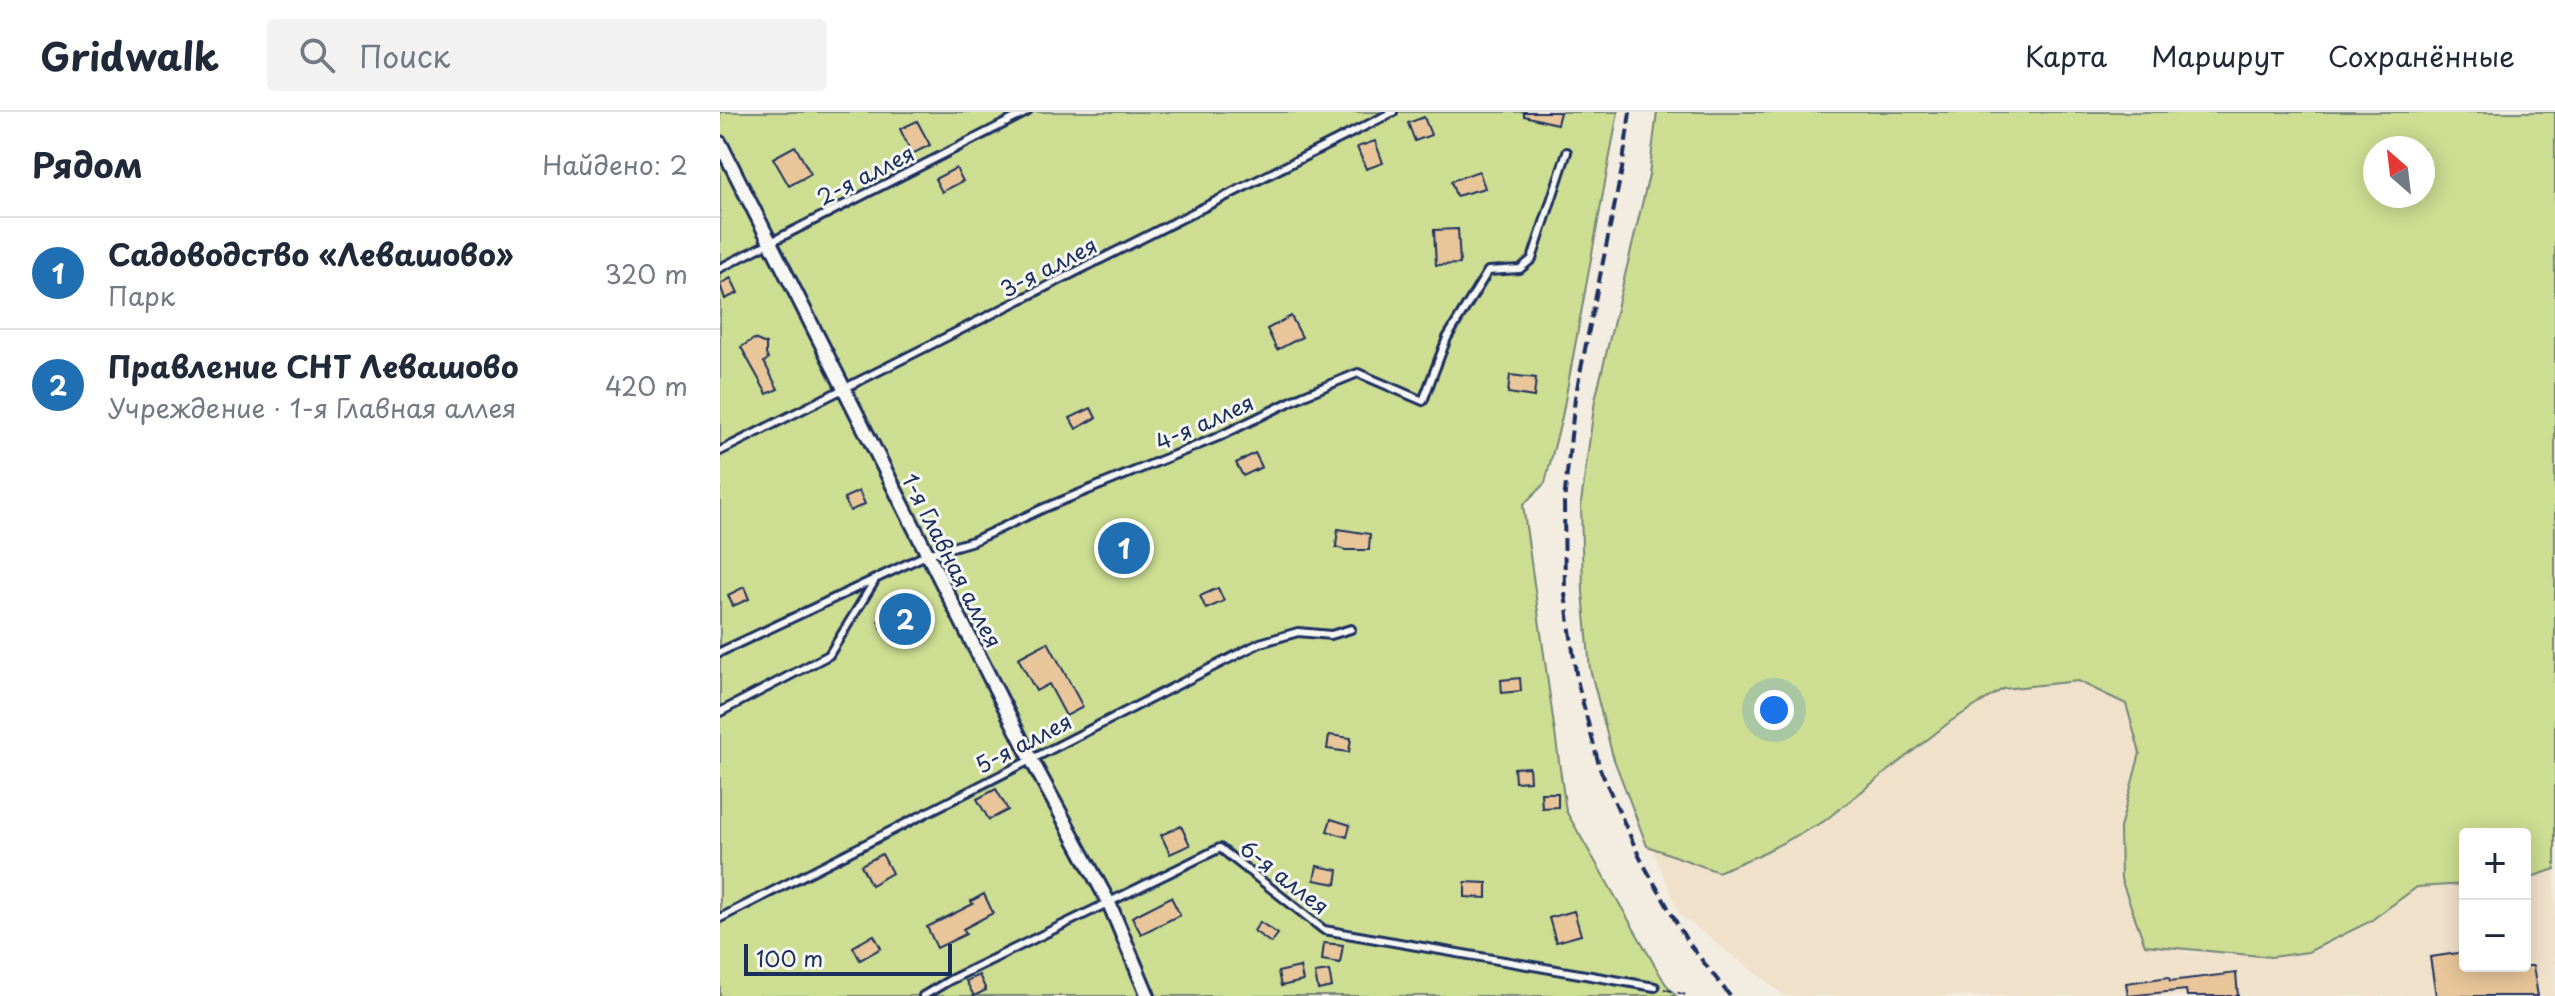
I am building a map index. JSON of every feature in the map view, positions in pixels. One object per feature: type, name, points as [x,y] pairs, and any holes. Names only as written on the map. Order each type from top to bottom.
[{"type":"street","name":"1-я Главная аллея","points":[[720,143],[1031,759],[1109,903],[1148,996]]},
{"type":"lane","name":"2-я аллея","points":[[720,268],[1027,112]]},
{"type":"lane","name":"3-я аллея","points":[[720,451],[1393,112]]},
{"type":"lane","name":"4-я аллея","points":[[720,652],[928,554],[973,541],[1044,508],[1218,437],[1304,395],[1358,373],[1423,401],[1447,338],[1488,271],[1520,269],[1532,259],[1567,152]]},
{"type":"lane","points":[[720,712],[829,655],[875,580]]},
{"type":"lane","name":"5-я аллея","points":[[720,918],[1260,643],[1298,632],[1331,635],[1351,629]]},
{"type":"lane","name":"6-я аллея","points":[[923,996],[1220,848],[1324,930],[1655,987]]},
{"type":"path","points":[[1655,987],[1690,996]]},
{"type":"shaded area","points":[[2033,659],[2136,699],[2185,952],[2226,953],[2369,922],[2417,887],[2459,884],[2459,972],[2531,972],[2531,875],[2555,869],[2555,996],[1785,996],[1680,915],[1634,805]]},
{"type":"green space","points":[[720,112],[1618,112],[1562,417],[1545,483],[1523,505],[1566,811],[1665,983],[1676,996],[720,996]]},
{"type":"green space","points":[[1657,112],[2555,112],[2555,869],[2531,877],[2531,828],[2459,828],[2459,884],[2417,887],[2369,922],[2308,952],[2271,957],[2145,945],[2121,879],[2120,828],[2140,753],[2126,704],[2078,681],[2003,689],[1951,721],[1823,822],[1718,872],[1647,846],[1613,757],[1590,669],[1583,592],[1581,503],[1595,400],[1649,175]]},
{"type":"building","points":[[1524,112],[1560,112],[1557,124],[1524,116]]},
{"type":"building","points":[[1424,117],[1431,135],[1415,141],[1408,123]]},
{"type":"building","points":[[917,121],[930,145],[912,154],[900,129]]},
{"type":"building","points":[[1375,141],[1383,163],[1366,169],[1357,147]]},
{"type":"building","points":[[795,146],[811,174],[789,186],[773,158]]},
{"type":"building","points":[[956,168],[963,181],[942,192],[935,179]]},
{"type":"building","points":[[1479,171],[1485,188],[1456,196],[1451,181]]},
{"type":"building","points":[[1458,229],[1460,264],[1436,265],[1434,230]]},
{"type":"building","points":[[731,278],[738,293],[725,299],[720,284]]},
{"type":"building","points":[[1291,316],[1302,337],[1277,350],[1267,329]]},
{"type":"building","points":[[754,339],[766,344],[768,359],[764,362],[778,389],[767,394],[741,347]]},
{"type":"building","points":[[1510,375],[1536,378],[1534,397],[1508,393]]},
{"type":"building","points":[[1091,408],[1096,418],[1076,429],[1070,418]]},
{"type":"building","points":[[1255,453],[1262,467],[1243,476],[1236,463]]},
{"type":"building","points":[[859,491],[865,504],[850,511],[844,498]]},
{"type":"building","points":[[1338,529],[1370,534],[1369,550],[1336,547]]},
{"type":"building","points":[[744,587],[749,599],[733,606],[728,595]]},
{"type":"building","points":[[1218,588],[1224,601],[1206,609],[1200,596]]},
{"type":"building","points":[[904,608],[910,622],[884,634],[878,621]]},
{"type":"building","points":[[1048,642],[1083,707],[1066,716],[1049,684],[1036,691],[1018,658]]},
{"type":"building","points":[[1520,678],[1521,691],[1502,693],[1501,680]]},
{"type":"building","points":[[1329,735],[1351,738],[1349,752],[1327,749]]},
{"type":"building","points":[[1529,767],[1530,781],[1515,782],[1514,768]]},
{"type":"building","points":[[996,789],[1008,810],[989,820],[977,799]]},
{"type":"building","points":[[1541,793],[1558,793],[1558,807],[1542,808]]},
{"type":"building","points":[[1331,819],[1350,825],[1347,837],[1327,831]]},
{"type":"building","points":[[1181,826],[1190,845],[1170,854],[1161,835]]},
{"type":"building","points":[[882,854],[892,873],[871,885],[861,865]]},
{"type":"building","points":[[1317,866],[1338,870],[1336,884],[1314,880]]},
{"type":"building","points":[[1465,882],[1487,883],[1487,898],[1465,897]]},
{"type":"building","points":[[984,894],[993,913],[963,929],[966,934],[937,948],[927,927],[973,904],[971,901]]},
{"type":"building","points":[[1171,897],[1180,915],[1141,934],[1132,917]]},
{"type":"building","points":[[1574,911],[1581,935],[1556,942],[1549,918]]},
{"type":"building","points":[[1260,922],[1278,934],[1271,943],[1254,931]]},
{"type":"building","points":[[874,935],[881,948],[860,960],[853,947]]},
{"type":"building","points":[[1324,943],[1343,945],[1340,963],[1322,960]]},
{"type":"building","points":[[2459,953],[2459,972],[2531,972],[2533,966],[2538,996],[2436,996],[2430,957]]},
{"type":"building","points":[[1300,967],[1303,981],[1281,986],[1278,972]]},
{"type":"building","points":[[1329,971],[1332,987],[1318,990],[1315,973]]},
{"type":"building","points":[[2236,973],[2238,996],[2187,996],[2186,990],[2128,996],[2126,983],[2169,977],[2170,981]]},
{"type":"building","points":[[979,975],[986,990],[974,996],[966,981]]},
{"type":"railway","points":[[1630,112],[1622,169],[1575,398],[1564,502],[1565,594],[1577,680],[1600,769],[1640,858],[1687,941],[1730,996]]},
{"type":"place","name":"Садоводство «Левашово»","points":[[1124,548]]},
{"type":"place","name":"Правление СНТ Левашово","points":[[905,619]]}]
